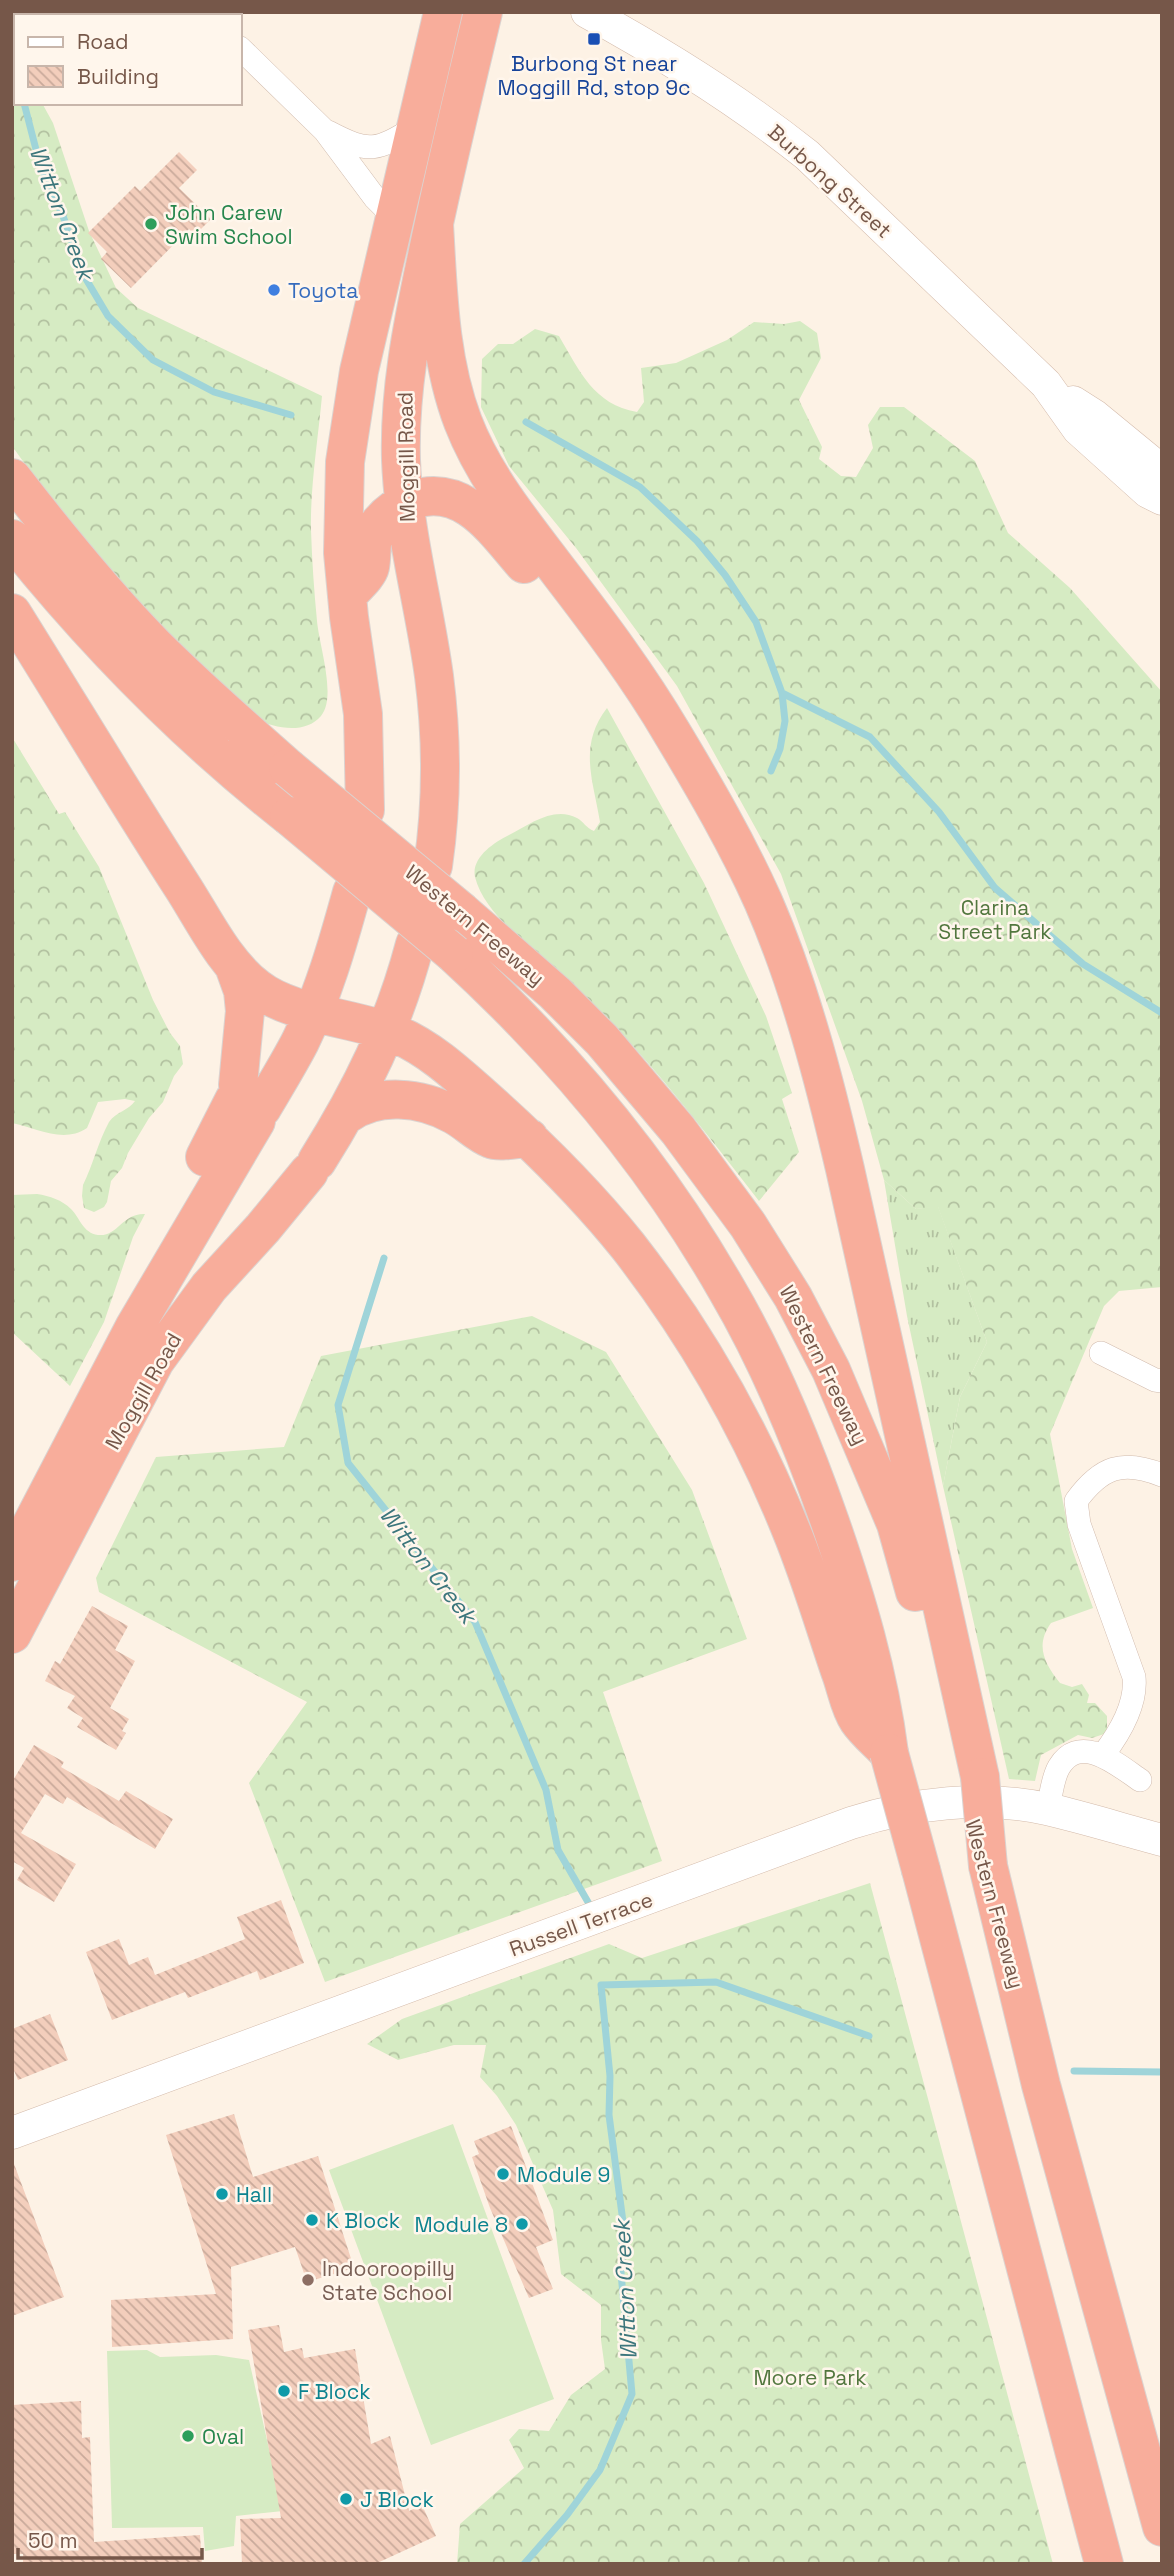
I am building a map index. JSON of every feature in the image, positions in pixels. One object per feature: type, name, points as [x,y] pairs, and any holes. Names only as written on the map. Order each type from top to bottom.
[{"type":"highway","points":[[365,810],[363,714],[347,596],[343,516],[345,462],[359,371],[443,12]]},
{"type":"highway","name":"Moggill Road","points":[[12,1634],[155,1362],[209,1287],[263,1228],[313,1166],[345,1115],[387,1031],[424,906],[439,790],[438,712],[434,674],[408,540],[401,461],[402,390],[433,224],[482,12]]},
{"type":"highway","points":[[433,224],[440,325],[446,359],[457,402],[473,444],[501,495],[618,648],[704,788],[763,901],[788,963],[831,1108],[845,1169],[960,1733]]},
{"type":"highway","name":"Western Freeway","points":[[12,478],[99,586],[206,696],[288,768],[462,912],[555,993],[602,1040],[644,1087],[748,1224],[793,1297],[831,1370],[896,1524],[960,1733],[961,1782],[988,1866],[1041,2085],[1162,2527]]},
{"type":"highway","points":[[347,596],[370,568],[370,545],[378,526],[387,515],[405,503],[421,497],[445,496],[468,505],[480,515],[554,597],[651,742],[744,898],[813,1049]]},
{"type":"highway","name":"Western Freeway","points":[[12,539],[65,602],[152,695],[247,783],[454,954],[499,995],[621,1133],[691,1231],[728,1290],[786,1406],[824,1505],[863,1628],[883,1702],[889,1753],[1104,2564]]},
{"type":"highway","points":[[12,613],[234,966],[243,991],[248,1104]]},
{"type":"highway","name":"Moggill Road","points":[[12,1562],[248,1104],[300,1041],[337,946],[352,892]]},
{"type":"highway","points":[[234,966],[260,991],[313,1012],[387,1031],[413,1042],[434,1056],[529,1138],[585,1194],[662,1291],[732,1404],[793,1534],[858,1720],[889,1753]]},
{"type":"highway","points":[[345,1115],[377,1101],[407,1100],[452,1114],[493,1140],[529,1138]]},
{"type":"main road","name":"Burbong Street","points":[[587,12],[639,40],[771,126],[807,155],[1046,384],[1078,429],[1148,492],[1162,499]]},
{"type":"main road","name":"Burbong Street","points":[[1046,384],[1096,416],[1162,471]]},
{"type":"main road","name":"Russell Terrace","points":[[12,2133],[874,1815],[947,1803],[990,1803],[1048,1809],[1162,1840]]},
{"type":"street","points":[[242,50],[325,131],[375,198],[396,218]]},
{"type":"street","points":[[325,131],[354,146],[365,148],[384,145],[416,127]]},
{"type":"street","points":[[1101,1353],[1162,1381]]},
{"type":"street","points":[[1103,1755],[1117,1736],[1130,1708],[1135,1691],[1134,1677],[1079,1524],[1076,1501],[1090,1482],[1117,1466],[1149,1470],[1162,1475]]},
{"type":"street","points":[[1048,1809],[1056,1774],[1064,1761],[1081,1751],[1103,1755],[1140,1780]]},
{"type":"green space","points":[[12,49],[14,105],[43,105],[53,123],[89,231],[116,288],[138,308],[322,396],[311,514],[317,621],[327,684],[326,707],[321,716],[307,726],[298,728],[280,727],[256,719],[149,615],[68,520],[12,446]]},
{"type":"green space","name":"Clarina Street Park","points":[[800,321],[817,333],[821,358],[799,400],[822,447],[819,459],[841,476],[856,477],[873,448],[868,425],[880,407],[904,407],[975,461],[1008,533],[1070,588],[1162,692],[1162,1287],[1119,1291],[1104,1306],[1050,1434],[1072,1549],[1093,1608],[1051,1623],[1043,1639],[1044,1654],[1060,1683],[1072,1687],[1082,1684],[1089,1695],[1087,1703],[1095,1703],[1107,1716],[1107,1733],[1092,1738],[1078,1735],[1041,1755],[1035,1781],[1009,1779],[943,1486],[960,1397],[987,1342],[938,1207],[916,1209],[884,1180],[862,1101],[781,874],[677,686],[576,548],[509,466],[481,407],[482,359],[498,344],[513,344],[535,329],[559,336],[581,373],[599,394],[609,402],[637,412],[644,402],[641,368],[676,363],[727,340],[754,322],[784,324]]},
{"type":"green space","points":[[607,708],[704,883],[766,1016],[792,1093],[782,1099],[799,1152],[759,1201],[631,1043],[574,985],[513,932],[494,911],[479,889],[475,877],[476,864],[490,847],[542,818],[568,815],[577,818],[594,831],[600,822],[591,777],[590,749],[598,722]]},
{"type":"green space","points":[[12,737],[59,814],[65,812],[99,867],[153,1000],[180,1046],[183,1064],[174,1076],[163,1102],[149,1118],[122,1168],[111,1181],[104,1207],[94,1212],[84,1208],[83,1185],[109,1122],[135,1101],[125,1099],[98,1102],[87,1128],[69,1135],[12,1123]]},
{"type":"green space","points":[[884,1180],[916,1209],[938,1206],[987,1342],[960,1397],[943,1486],[907,1316]]},
{"type":"green space","points":[[37,1194],[64,1203],[85,1228],[98,1235],[111,1232],[131,1217],[145,1214],[133,1237],[104,1322],[70,1386],[12,1332],[12,1195]]},
{"type":"green space","points":[[532,1316],[606,1352],[692,1490],[747,1639],[603,1692],[662,1861],[325,1982],[249,1783],[307,1702],[99,1592],[96,1578],[156,1457],[284,1447],[321,1356]]},
{"type":"green space","name":"Moore Park","points":[[870,1883],[1053,2564],[457,2564],[460,2524],[524,2468],[509,2440],[519,2429],[549,2431],[571,2395],[605,2369],[601,2340],[601,2305],[561,2274],[553,2210],[516,2125],[497,2096],[480,2077],[486,2045],[454,2045],[398,2060],[367,2044],[402,2019],[609,1944],[642,1958]]},
{"type":"green space","points":[[453,2124],[554,2399],[431,2445],[329,2170]]},
{"type":"green space","name":"Oval","points":[[147,2350],[160,2357],[216,2355],[249,2360],[283,2511],[236,2516],[234,2546],[205,2551],[203,2527],[112,2528],[107,2351]]},
{"type":"building","name":"John Carew Swim School","points":[[179,152],[197,170],[179,188],[211,219],[195,235],[189,229],[131,288],[101,259],[107,252],[88,233],[135,186],[140,191]]},
{"type":"building","points":[[92,1606],[128,1626],[115,1650],[135,1661],[110,1708],[129,1719],[122,1731],[126,1733],[116,1750],[77,1727],[83,1718],[67,1708],[75,1696],[45,1681],[55,1661],[60,1664]]},
{"type":"building","points":[[34,1745],[64,1762],[61,1767],[119,1801],[126,1791],[173,1819],[155,1849],[67,1797],[63,1804],[45,1794],[21,1833],[76,1864],[54,1902],[17,1880],[24,1868],[12,1861],[12,1782]]},
{"type":"building","points":[[281,1900],[304,1963],[260,1980],[257,1971],[188,1998],[185,1992],[112,2020],[86,1952],[119,1939],[129,1965],[148,1957],[155,1975],[245,1939],[237,1917]]},
{"type":"building","points":[[50,2014],[68,2060],[18,2080],[12,2066],[12,2029]]},
{"type":"building","points":[[234,2114],[253,2177],[318,2156],[354,2268],[307,2282],[295,2247],[231,2267],[233,2339],[112,2347],[111,2300],[216,2294],[166,2135]]},
{"type":"building","points":[[511,2126],[553,2240],[536,2247],[553,2289],[529,2298],[490,2208],[472,2157],[479,2154],[474,2141]]},
{"type":"building","points":[[12,2164],[64,2297],[12,2316]]},
{"type":"building","points":[[279,2325],[284,2352],[302,2348],[304,2358],[355,2349],[371,2444],[390,2436],[409,2511],[422,2505],[436,2536],[375,2564],[242,2564],[240,2519],[281,2518],[248,2330]]},
{"type":"building","points":[[81,2401],[82,2438],[90,2437],[94,2542],[200,2535],[202,2564],[23,2564],[23,2554],[12,2554],[12,2405]]},
{"type":"waterway","name":"Witton Creek","points":[[25,105],[40,165],[63,216],[83,274],[108,316],[153,360],[214,392],[291,415]]},
{"type":"waterway","name":"Witton Creek","points":[[526,422],[640,487],[697,541],[725,575],[756,622],[782,693],[785,721],[780,749],[771,771]]},
{"type":"waterway","points":[[782,693],[870,737],[939,812],[995,888],[1083,964],[1162,1013]]},
{"type":"waterway","name":"Witton Creek","points":[[384,1258],[338,1405],[348,1463],[475,1622],[546,1790],[558,1850],[592,1909]]},
{"type":"waterway","name":"Witton Creek","points":[[524,2564],[567,2515],[600,2470],[632,2394],[621,2273],[623,2222],[609,2115],[610,2076],[601,1985],[716,1982],[869,2036]]},
{"type":"waterway","points":[[1074,2071],[1162,2072]]},
{"type":"place","name":"Burbong St near Moggill Rd, stop 9c","points":[[594,39]]},
{"type":"place","name":"John Carew Swim School","points":[[151,224]]},
{"type":"place","name":"Toyota","points":[[274,290]]},
{"type":"place","name":"Module 9","points":[[503,2174]]},
{"type":"place","name":"Hall","points":[[222,2194]]},
{"type":"place","name":"K Block","points":[[312,2220]]},
{"type":"place","name":"Module 8","points":[[522,2224]]},
{"type":"place","name":"Indooroopilly State School","points":[[308,2280]]},
{"type":"place","name":"F Block","points":[[284,2391]]},
{"type":"place","name":"Oval","points":[[188,2436]]},
{"type":"place","name":"J Block","points":[[346,2499]]}]
